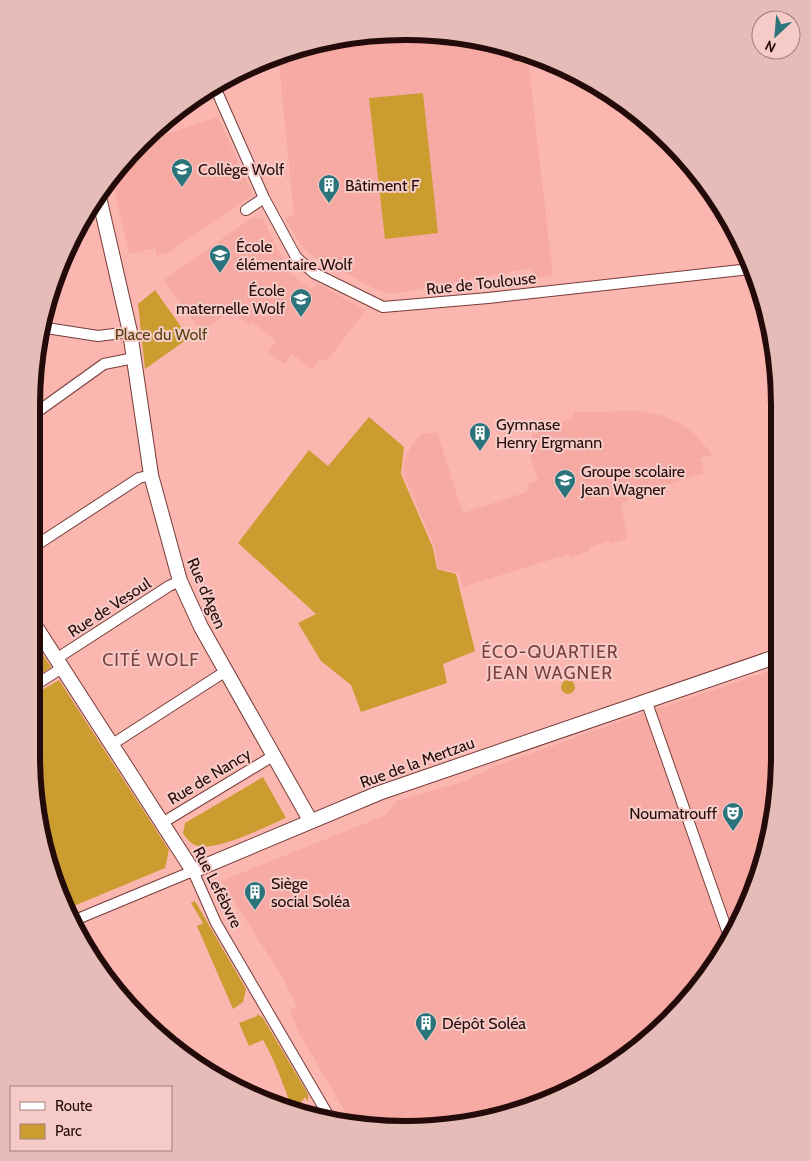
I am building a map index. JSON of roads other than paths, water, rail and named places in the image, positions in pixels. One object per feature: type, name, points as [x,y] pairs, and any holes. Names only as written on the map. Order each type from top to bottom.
[{"type":"main road","name":"Rue d'Agen","points":[[101,204],[130,332],[151,475],[180,581],[201,627],[310,820]]},
{"type":"main road","name":"Rue Lefèbvre","points":[[40,634],[193,871]]},
{"type":"main road","name":"Rue de la Mertzau","points":[[193,871],[310,820],[379,793],[771,658]]},
{"type":"street","name":"Rue de Toulouse","points":[[217,93],[264,198],[302,265],[314,273],[388,308],[744,270]]},
{"type":"street","points":[[246,210],[264,198]]},
{"type":"street","points":[[48,329],[98,336],[130,332]]},
{"type":"street","points":[[40,410],[104,364],[134,358]]},
{"type":"street","points":[[40,543],[139,478],[151,475]]},
{"type":"street","name":"Rue de Vesoul","points":[[40,680],[59,664],[169,586],[180,581]]},
{"type":"street","points":[[112,745],[226,671]]},
{"type":"street","points":[[646,700],[727,929]]},
{"type":"street","name":"Rue de Nancy","points":[[162,823],[273,756]]},
{"type":"street","name":"Rue de la Mertzau","points":[[79,918],[193,871]]},
{"type":"street","name":"Rue Lefèbvre","points":[[193,871],[216,923],[327,1112]]},
{"type":"place","name":"Collège Wolf","points":[[182,188]]},
{"type":"place","name":"Bâtiment F","points":[[329,204]]},
{"type":"place","name":"École élémentaire Wolf","points":[[220,274]]},
{"type":"place","name":"École maternelle Wolf","points":[[301,318]]},
{"type":"place","name":"Gymnase Henry Ergmann","points":[[480,452]]},
{"type":"place","name":"Groupe scolaire Jean Wagner","points":[[565,499]]},
{"type":"place","name":"Noumatrouff","points":[[733,832]]},
{"type":"place","name":"Siège social Soléa","points":[[255,911]]},
{"type":"place","name":"Dépôt Soléa","points":[[426,1042]]},
{"type":"district","name":"CITÉ WOLF","points":[[151,660]]},
{"type":"district","name":"ÉCO-QUARTIER JEAN WAGNER","points":[[550,662]]},
{"type":"park label","name":"Place du Wolf","points":[[161,334]]}]
